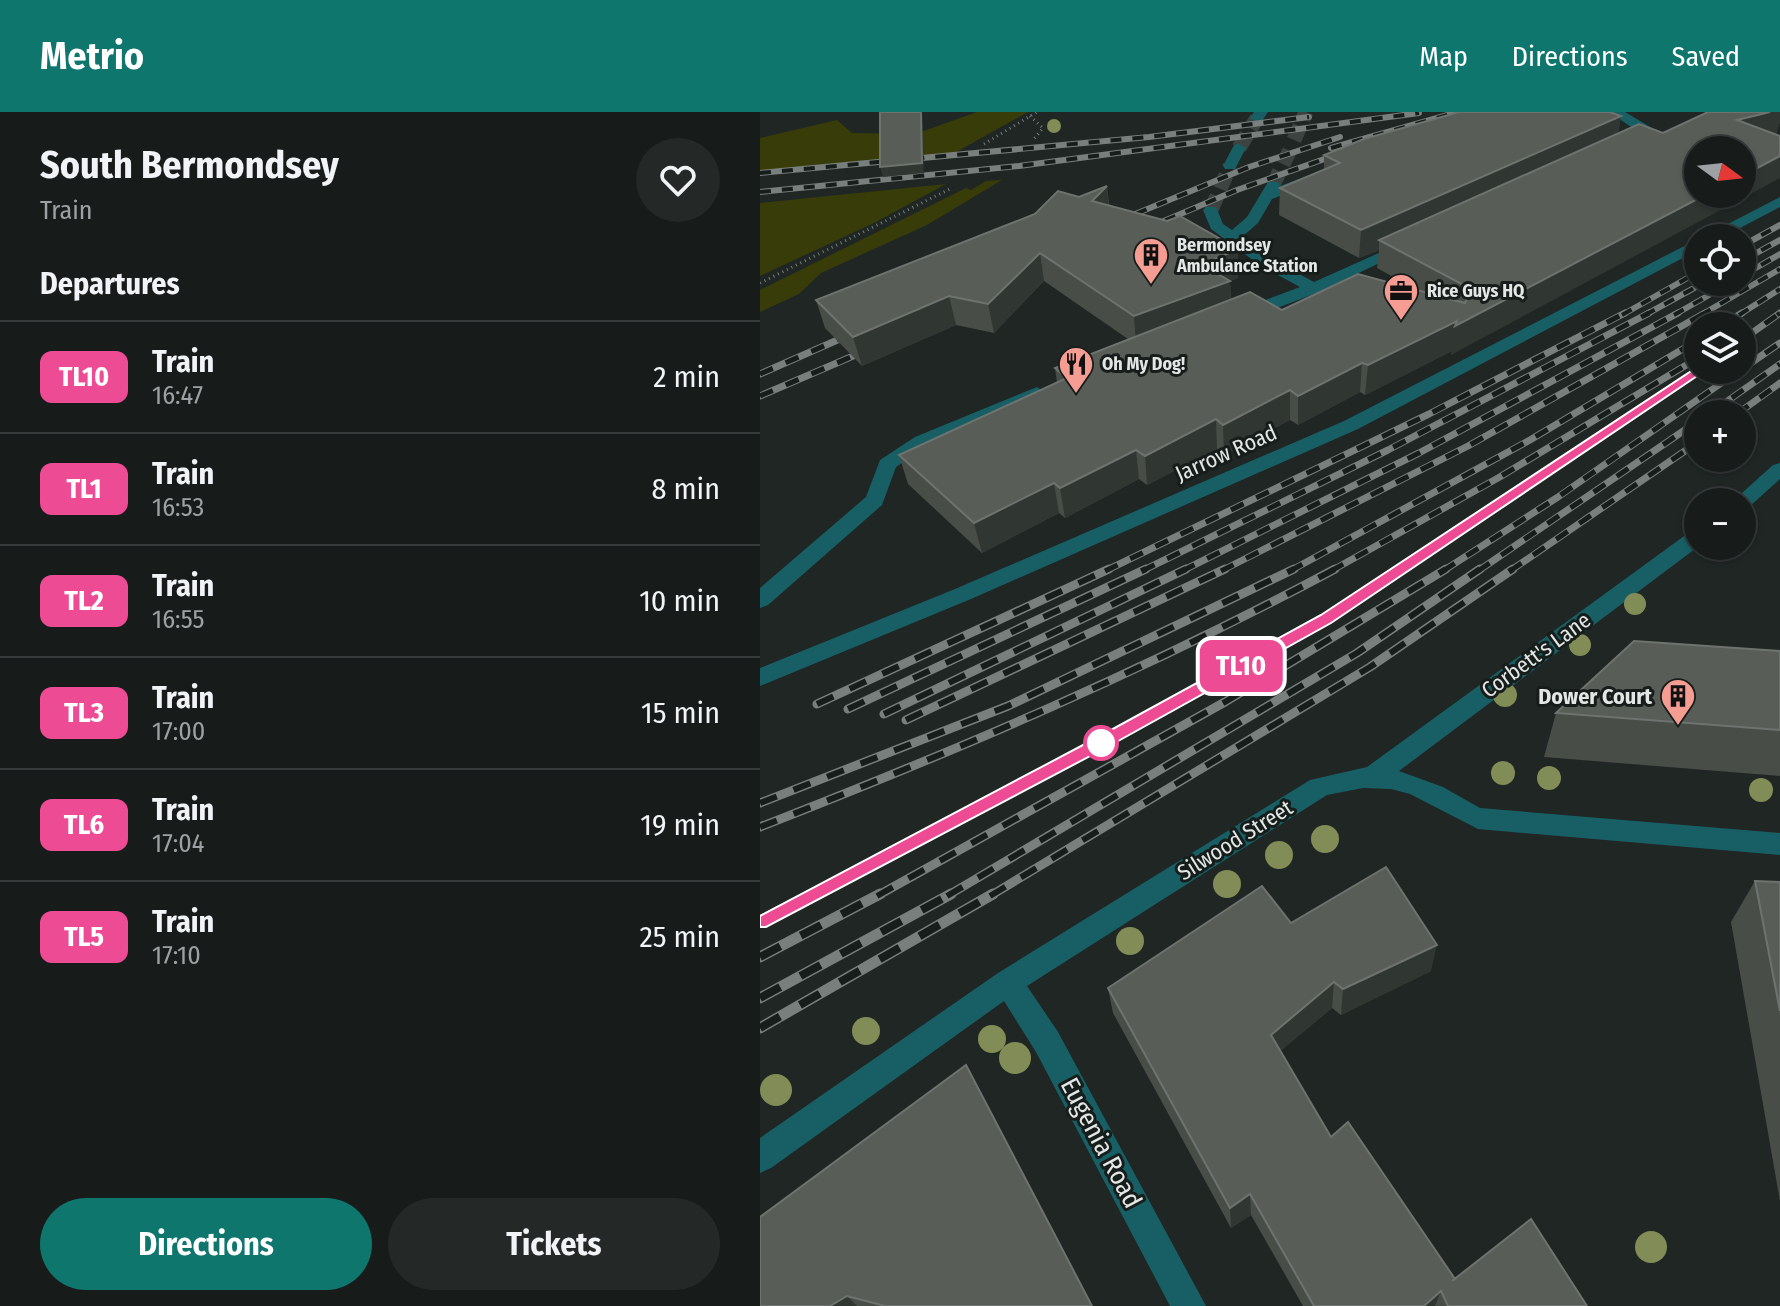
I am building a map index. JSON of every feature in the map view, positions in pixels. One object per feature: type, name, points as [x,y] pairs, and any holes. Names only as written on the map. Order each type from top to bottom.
[{"type":"street","points":[[1616,112],[1647,131],[1647,137],[1626,148]]},
{"type":"street","points":[[1230,166],[1239,148]]},
{"type":"street","points":[[1233,237],[1253,220],[1270,190],[1328,171]]},
{"type":"street","points":[[1736,224],[1780,201]]},
{"type":"street","points":[[1211,210],[1216,226],[1267,263],[1313,288]]},
{"type":"street","points":[[1230,320],[1313,288],[1427,237]]},
{"type":"street","name":"Jarrow Road","points":[[760,677],[963,594],[1351,425],[1684,251]]},
{"type":"street","points":[[760,600],[875,500],[887,464],[922,441],[1060,384]]},
{"type":"street","points":[[1756,490],[1780,469]]},
{"type":"street","name":"Corbett's Lane","points":[[1375,775],[1684,546]]},
{"type":"street","name":"Silwood Street","points":[[760,1157],[1008,982],[1319,787],[1349,778],[1375,775],[1418,787],[1459,811],[1478,818],[1780,844]]},
{"type":"street","name":"Eugenia Road","points":[[1008,982],[1047,1042],[1189,1306]]},
{"type":"path","points":[[984,144],[1037,112]]},
{"type":"path","points":[[1030,116],[1043,128],[1034,139]]},
{"type":"path","points":[[760,283],[950,189]]},
{"type":"green space","points":[[977,112],[1028,112],[951,155],[760,171],[760,138],[837,120],[852,133],[915,134]]},
{"type":"green space","points":[[1002,180],[927,225],[821,273],[799,294],[760,312],[760,290],[966,188],[971,190],[986,181]]},
{"type":"green space","points":[[946,184],[876,222],[760,276],[760,203]]},
{"type":"building","points":[[880,112],[921,112],[922,163],[880,167]]},
{"type":"building","points":[[1459,112],[1610,112],[1621,116],[1361,230],[1280,188],[1340,163],[1324,155],[1364,139]]},
{"type":"building","points":[[1708,112],[1770,112],[1737,120],[1780,136],[1780,156],[1756,169],[1756,136],[1684,136],[1684,206],[1455,326],[1457,321],[1368,365],[1362,363],[1298,396],[1290,390],[1223,425],[1216,419],[1145,456],[1136,450],[1060,488],[1054,483],[974,523],[899,455],[1067,378],[1055,368],[1250,292],[1282,310],[1358,274],[1465,303],[1471,289],[1379,240],[1639,124],[1663,133]]},
{"type":"building","points":[[1107,186],[1092,201],[1167,221],[1180,216],[1238,249],[1202,265],[1230,281],[1134,316],[1040,253],[988,304],[949,296],[853,337],[816,300],[1035,214],[1058,191],[1079,197]]},
{"type":"building","points":[[1634,641],[1780,651],[1780,730],[1556,713]]},
{"type":"building","points":[[1386,867],[1437,945],[1343,989],[1334,982],[1271,1035],[1331,1137],[1348,1122],[1455,1279],[1531,1219],[1587,1306],[1448,1306],[1441,1291],[1424,1306],[1314,1306],[1250,1194],[1230,1208],[1108,988],[1262,886],[1291,923]]},
{"type":"building","points":[[1755,881],[1780,882],[1780,1011]]},
{"type":"building","points":[[966,1065],[1092,1306],[885,1306],[847,1296],[830,1306],[760,1306],[760,1217]]},
{"type":"tunnel","points":[[1294,140],[1306,112]]},
{"type":"tunnel","points":[[1239,148],[1257,118]]},
{"type":"tunnel","points":[[1273,185],[1292,146]]},
{"type":"tunnel","points":[[1211,210],[1230,166]]},
{"type":"railway","points":[[1331,148],[1458,112]]},
{"type":"railway","points":[[760,192],[1019,166],[1419,113]]},
{"type":"railway","points":[[760,173],[1149,137],[1309,117]]},
{"type":"railway","points":[[1116,222],[1249,167],[1340,137]]},
{"type":"railway","points":[[1145,229],[1237,190],[1347,151]]},
{"type":"railway","points":[[1756,238],[1780,225]]},
{"type":"railway","points":[[1756,253],[1780,240]]},
{"type":"railway","points":[[1756,268],[1780,254]]},
{"type":"railway","points":[[1706,312],[1780,269]]},
{"type":"railway","points":[[1622,315],[1684,280]]},
{"type":"railway","points":[[1744,312],[1780,289]]},
{"type":"railway","points":[[1645,315],[1684,294]]},
{"type":"railway","points":[[1674,315],[1707,296]]},
{"type":"railway","points":[[1105,571],[1429,414],[1625,313]]},
{"type":"railway","points":[[1142,571],[1388,450],[1649,313]]},
{"type":"railway","points":[[1182,571],[1419,453],[1678,313]]},
{"type":"railway","points":[[1756,330],[1780,313],[1777,315]]},
{"type":"railway","points":[[1224,569],[1468,446],[1684,325]]},
{"type":"railway","points":[[760,374],[858,331]]},
{"type":"railway","points":[[1756,359],[1780,343]]},
{"type":"railway","points":[[760,396],[874,347]]},
{"type":"railway","points":[[1291,570],[1530,440],[1684,348]]},
{"type":"railway","points":[[1729,400],[1780,364]]},
{"type":"railway","points":[[1331,571],[1498,478],[1684,366]]},
{"type":"railway","points":[[1401,569],[1684,379]]},
{"type":"railway","points":[[1756,400],[1780,383]]},
{"type":"railway","points":[[1443,571],[1558,497],[1720,384]]},
{"type":"railway","points":[[1478,571],[1684,431]]},
{"type":"railway","points":[[1510,571],[1684,452]]},
{"type":"railway","points":[[817,704],[1109,569]]},
{"type":"railway","points":[[848,709],[1146,569]]},
{"type":"railway","points":[[884,714],[1186,569]]},
{"type":"railway","points":[[906,720],[1224,569]]},
{"type":"railway","points":[[760,827],[1123,675],[1335,569]]},
{"type":"railway","points":[[809,896],[1184,700],[1330,615],[1401,569]]},
{"type":"railway","points":[[877,896],[1225,702],[1446,569]]},
{"type":"railway","points":[[947,896],[1357,653],[1480,569]]},
{"type":"railway","points":[[990,896],[1370,667],[1513,569]]},
{"type":"railway","points":[[760,803],[1008,706],[1291,570]]},
{"type":"railway","points":[[760,921],[813,894]]},
{"type":"railway","points":[[760,957],[880,894]]},
{"type":"railway","points":[[760,998],[951,894]]},
{"type":"railway","points":[[760,1028],[993,894]]},
{"type":"train","name":"TL10","points":[[760,921],[1106,741],[1326,619],[1684,380]]},
{"type":"place","name":"Bermondsey Ambulance Station","points":[[1151,286]]},
{"type":"place","name":"Rice Guys HQ","points":[[1401,322]]},
{"type":"place","name":"Oh My Dog!","points":[[1076,395]]},
{"type":"place","name":"Dower Court","points":[[1678,727]]}]
